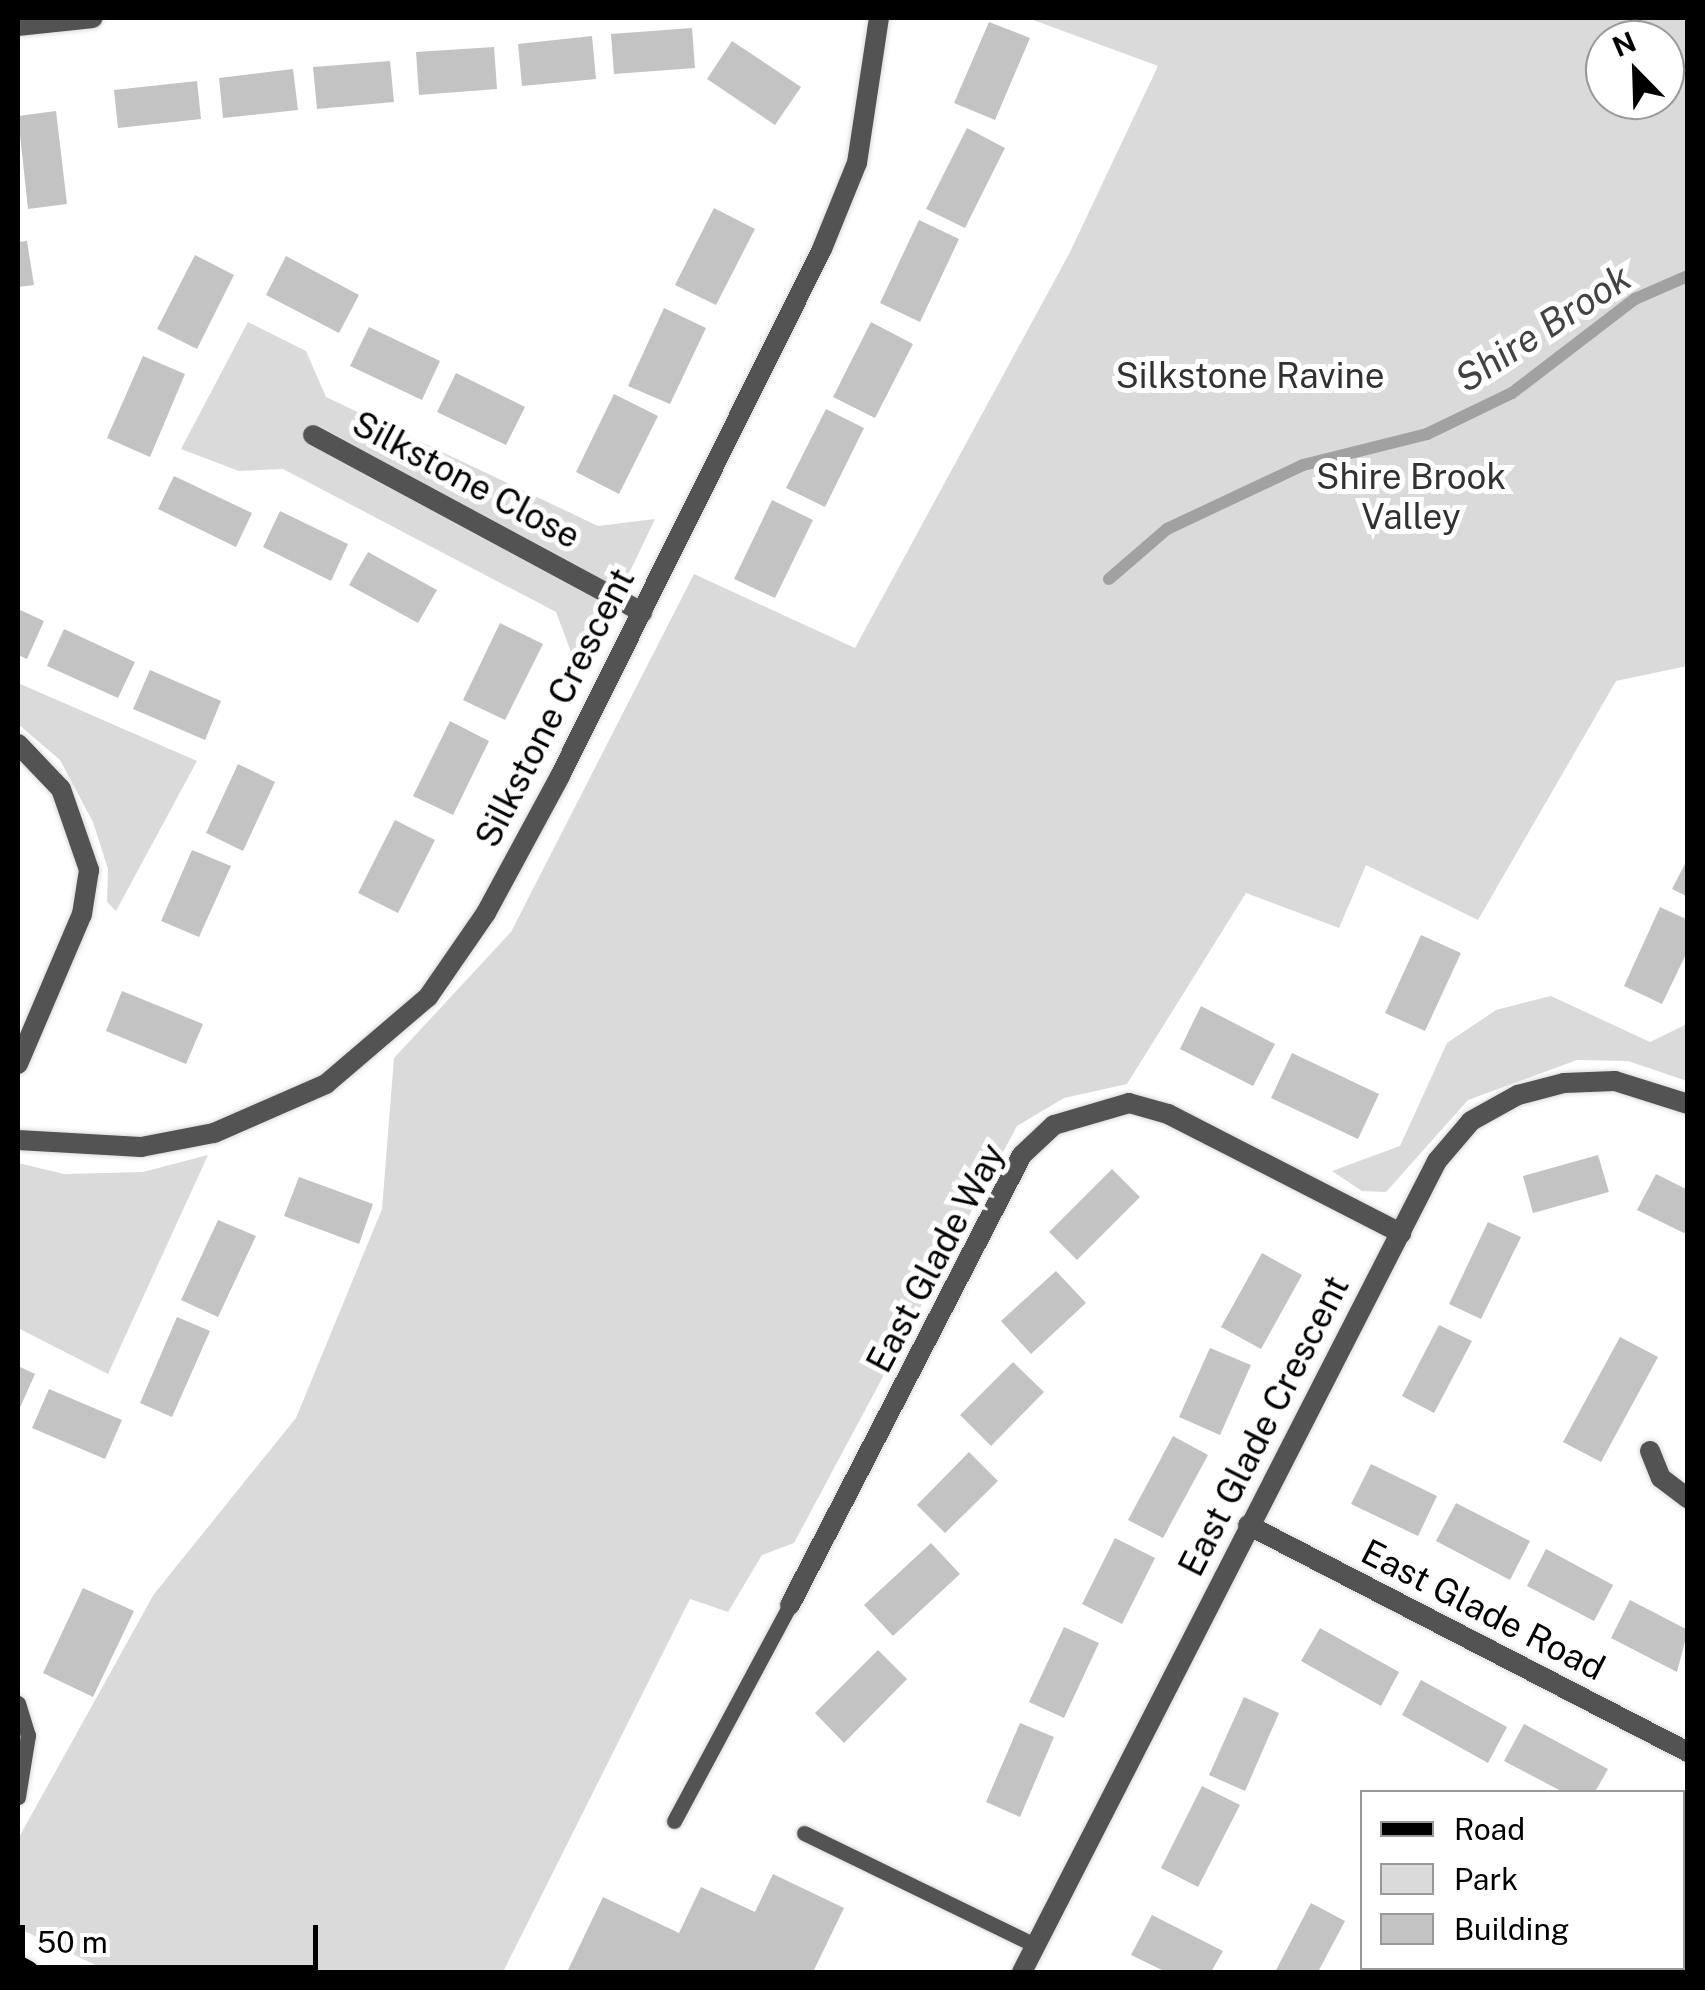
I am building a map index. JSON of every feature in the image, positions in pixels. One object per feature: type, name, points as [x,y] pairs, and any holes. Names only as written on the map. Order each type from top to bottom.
[{"type":"main road","points":[[18,1968],[26,1972]]},
{"type":"street","points":[[18,26],[94,18]]},
{"type":"street","name":"Silkstone Crescent","points":[[18,1140],[141,1147],[214,1133],[326,1084],[379,1045],[428,997],[486,913],[642,612],[857,163],[879,18]]},
{"type":"street","name":"Silkstone Close","points":[[313,435],[642,612]]},
{"type":"street","points":[[18,744],[62,790],[89,870],[82,914],[18,1064]]},
{"type":"street","name":"East Glade Crescent","points":[[1022,1972],[1248,1525],[1401,1233],[1460,1134],[1518,1096],[1615,1081],[1688,1104]]},
{"type":"street","name":"East Glade Way","points":[[790,1605],[1022,1155],[1054,1125],[1128,1104],[1168,1114],[1401,1233]]},
{"type":"street","points":[[1650,1451],[1661,1478],[1688,1498]]},
{"type":"street","name":"East Glade Road","points":[[1248,1525],[1688,1752]]},
{"type":"lane","points":[[674,1822],[790,1605]]},
{"type":"lane","points":[[18,1703],[28,1735],[18,1797]]},
{"type":"lane","points":[[804,1833],[1035,1945]]},
{"type":"green space","name":"Silkstone Ravine","points":[[1028,18],[1687,18],[1687,666],[1616,681],[1478,920],[1366,865],[1339,928],[1246,893],[1127,1084],[1064,1098],[1017,1126],[794,1543],[762,1555],[728,1612],[690,1599],[503,1972],[110,1972],[18,1928],[18,1839],[154,1594],[296,1418],[382,1209],[394,1058],[511,932],[694,574],[855,648],[1070,252],[1158,66]]},
{"type":"green space","points":[[248,322],[306,351],[326,397],[598,526],[655,519],[580,676],[556,612],[283,469],[239,471],[181,449]]},
{"type":"green space","points":[[18,683],[197,761],[116,911],[107,902],[108,869],[93,822],[60,760],[18,724]]},
{"type":"green space","points":[[1551,996],[1650,1042],[1687,1024],[1687,1081],[1628,1061],[1577,1060],[1468,1100],[1386,1192],[1362,1191],[1332,1171],[1400,1146],[1447,1043],[1496,1010]]},
{"type":"green space","points":[[208,1155],[108,1374],[18,1328],[18,1163],[64,1174],[143,1172]]},
{"type":"building","points":[[989,22],[1030,38],[995,120],[954,103]]},
{"type":"building","points":[[692,28],[695,68],[614,74],[611,34]]},
{"type":"building","points":[[592,36],[596,79],[522,86],[518,44]]},
{"type":"building","points":[[732,41],[801,87],[775,125],[707,79]]},
{"type":"building","points":[[494,47],[497,89],[419,95],[416,52]]},
{"type":"building","points":[[390,61],[394,102],[317,109],[313,67]]},
{"type":"building","points":[[293,69],[298,110],[223,118],[219,78]]},
{"type":"building","points":[[197,81],[201,119],[118,128],[114,90]]},
{"type":"building","points":[[56,111],[67,204],[28,209],[18,116]]},
{"type":"building","points":[[967,128],[1005,148],[965,228],[926,209]]},
{"type":"building","points":[[714,208],[755,229],[716,305],[675,285]]},
{"type":"building","points":[[919,220],[959,239],[920,322],[880,303]]},
{"type":"building","points":[[27,241],[34,285],[18,287],[18,242]]},
{"type":"building","points":[[195,255],[234,275],[197,349],[157,329]]},
{"type":"building","points":[[286,256],[359,295],[339,333],[266,295]]},
{"type":"building","points":[[664,308],[706,328],[670,404],[628,386]]},
{"type":"building","points":[[871,322],[913,344],[875,418],[833,397]]},
{"type":"building","points":[[369,327],[440,361],[422,400],[350,366]]},
{"type":"building","points":[[143,356],[185,374],[150,457],[107,438]]},
{"type":"building","points":[[456,373],[525,407],[506,445],[437,412]]},
{"type":"building","points":[[614,394],[658,416],[619,494],[576,472]]},
{"type":"building","points":[[826,409],[864,428],[825,507],[786,488]]},
{"type":"building","points":[[174,476],[252,513],[236,547],[158,509]]},
{"type":"building","points":[[772,500],[813,520],[775,598],[734,579]]},
{"type":"building","points":[[280,511],[348,544],[331,581],[263,547]]},
{"type":"building","points":[[368,552],[437,590],[418,623],[349,585]]},
{"type":"building","points":[[18,609],[44,621],[27,659],[18,655]]},
{"type":"building","points":[[500,623],[543,644],[505,720],[463,700]]},
{"type":"building","points":[[64,629],[135,662],[118,698],[47,666]]},
{"type":"building","points":[[150,670],[221,701],[205,740],[133,709]]},
{"type":"building","points":[[450,721],[489,741],[453,815],[413,796]]},
{"type":"building","points":[[238,764],[275,782],[243,851],[206,833]]},
{"type":"building","points":[[395,820],[435,840],[398,913],[358,893]]},
{"type":"building","points":[[192,850],[231,866],[199,937],[161,921]]},
{"type":"building","points":[[1688,858],[1688,897],[1672,889]]},
{"type":"building","points":[[1660,907],[1688,920],[1688,950],[1662,1004],[1624,986]]},
{"type":"building","points":[[1421,935],[1461,953],[1425,1031],[1385,1013]]},
{"type":"building","points":[[122,991],[203,1024],[186,1064],[106,1031]]},
{"type":"building","points":[[1201,1006],[1275,1044],[1253,1086],[1180,1049]]},
{"type":"building","points":[[1292,1053],[1379,1094],[1358,1139],[1271,1098]]},
{"type":"building","points":[[1598,1155],[1609,1192],[1533,1213],[1523,1176]]},
{"type":"building","points":[[1112,1169],[1140,1197],[1077,1260],[1049,1232]]},
{"type":"building","points":[[1656,1174],[1688,1190],[1688,1235],[1637,1210]]},
{"type":"building","points":[[299,1177],[373,1204],[359,1244],[284,1216]]},
{"type":"building","points":[[218,1220],[256,1236],[218,1317],[181,1300]]},
{"type":"building","points":[[1488,1222],[1521,1237],[1481,1319],[1449,1304]]},
{"type":"building","points":[[1262,1253],[1302,1275],[1261,1349],[1221,1327]]},
{"type":"building","points":[[1056,1271],[1086,1303],[1031,1354],[1001,1321]]},
{"type":"building","points":[[177,1317],[210,1331],[172,1417],[140,1403]]},
{"type":"building","points":[[1439,1325],[1472,1341],[1434,1413],[1402,1396]]},
{"type":"building","points":[[1620,1337],[1658,1357],[1601,1462],[1563,1442]]},
{"type":"building","points":[[1210,1348],[1251,1365],[1220,1435],[1179,1417]]},
{"type":"building","points":[[1013,1362],[1044,1392],[991,1446],[960,1415]]},
{"type":"building","points":[[18,1366],[35,1374],[18,1412]]},
{"type":"building","points":[[49,1389],[122,1420],[105,1459],[32,1428]]},
{"type":"building","points":[[1173,1436],[1208,1455],[1163,1538],[1128,1520]]},
{"type":"building","points":[[969,1452],[998,1481],[945,1533],[917,1505]]},
{"type":"building","points":[[1371,1464],[1437,1496],[1418,1536],[1351,1504]]},
{"type":"building","points":[[1456,1503],[1530,1541],[1510,1580],[1436,1541]]},
{"type":"building","points":[[1115,1538],[1155,1558],[1122,1624],[1082,1604]]},
{"type":"building","points":[[931,1543],[960,1574],[893,1636],[864,1605]]},
{"type":"building","points":[[1546,1549],[1613,1585],[1594,1621],[1527,1586]]},
{"type":"building","points":[[83,1588],[134,1611],[93,1697],[43,1673]]},
{"type":"building","points":[[1630,1600],[1688,1630],[1677,1672],[1611,1638]]},
{"type":"building","points":[[1064,1627],[1099,1643],[1064,1718],[1029,1702]]},
{"type":"building","points":[[1320,1628],[1399,1672],[1381,1706],[1301,1661]]},
{"type":"building","points":[[878,1650],[907,1679],[844,1743],[815,1713]]},
{"type":"building","points":[[1421,1680],[1507,1727],[1488,1763],[1402,1715]]},
{"type":"building","points":[[1244,1697],[1279,1713],[1245,1791],[1209,1775]]},
{"type":"building","points":[[1020,1723],[1054,1737],[1020,1817],[986,1802]]},
{"type":"building","points":[[1524,1724],[1608,1769],[1596,1790],[1559,1790],[1504,1761]]},
{"type":"building","points":[[1202,1786],[1240,1805],[1198,1887],[1161,1868]]},
{"type":"building","points":[[1685,1812],[1688,1814],[1688,1863],[1685,1862]]},
{"type":"building","points":[[773,1874],[844,1908],[813,1972],[567,1972],[603,1897],[679,1933],[701,1887],[755,1912]]},
{"type":"building","points":[[1311,1903],[1345,1921],[1318,1972],[1275,1972]]},
{"type":"building","points":[[1152,1915],[1223,1951],[1211,1972],[1166,1972],[1131,1955]]},
{"type":"waterway","name":"Shire Brook","points":[[1109,579],[1167,529],[1303,465],[1427,434],[1512,393],[1635,299],[1688,276]]},
{"type":"park label","name":"Shire Brook Valley","points":[[1411,497]]}]
